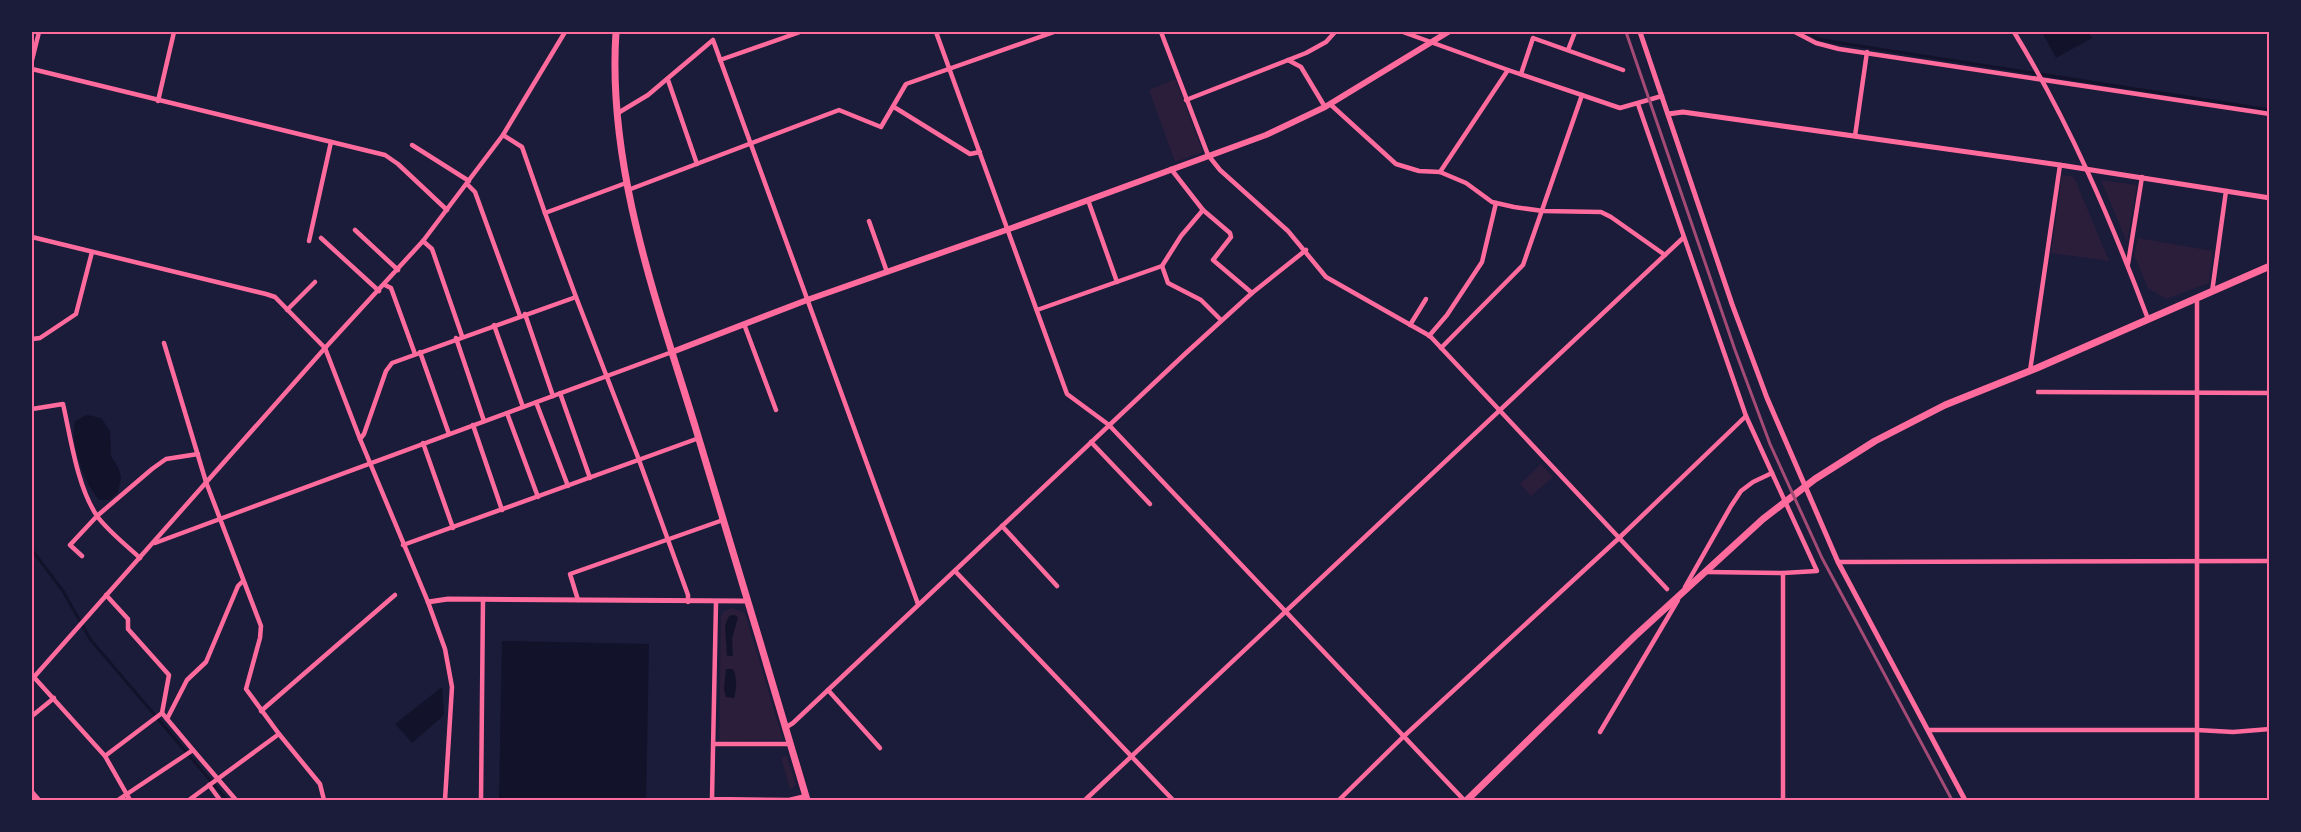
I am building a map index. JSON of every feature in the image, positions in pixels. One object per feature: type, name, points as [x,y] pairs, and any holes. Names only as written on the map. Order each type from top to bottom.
[{"type":"main road","points":[[616,32],[618,114],[627,186],[672,352],[806,798]]},
{"type":"main road","points":[[672,352],[807,300],[1009,230],[1266,135],[1328,106],[1448,32]]},
{"type":"main road","points":[[1466,801],[1635,636],[1763,519],[1815,479],[1875,441],[1945,405],[2030,371],[2270,266]]},
{"type":"street","points":[[32,60],[39,32]]},
{"type":"street","points":[[158,101],[174,32]]},
{"type":"street","points":[[130,801],[105,756],[33,676],[423,241],[503,135],[565,32]]},
{"type":"street","points":[[720,60],[800,32]]},
{"type":"street","points":[[936,32],[1067,394],[1109,425],[1466,801]]},
{"type":"street","points":[[545,213],[697,164],[839,110],[881,127],[906,84],[1054,32]]},
{"type":"street","points":[[1161,32],[1208,155],[1220,170],[1288,231],[1326,277],[1430,336],[1667,589]]},
{"type":"street","points":[[1186,100],[1288,60],[1326,42],[1335,32]]},
{"type":"street","points":[[1403,32],[1620,108],[1662,96]]},
{"type":"street","points":[[1568,50],[1575,32]]},
{"type":"street","points":[[1640,32],[1732,304],[1767,398],[1838,562],[1965,801]]},
{"type":"street","points":[[1795,32],[1816,43],[1867,52],[2270,114]]},
{"type":"street","points":[[2014,32],[2043,79],[2086,169],[2128,265],[2148,320]]},
{"type":"street","points":[[1521,74],[1533,38],[1623,70]]},
{"type":"street","points":[[618,114],[668,80],[713,40],[918,604]]},
{"type":"street","points":[[1855,136],[1867,52]]},
{"type":"street","points":[[1288,60],[1301,67],[1328,106],[1396,164],[1419,171],[1440,172],[1466,183],[1491,202],[1543,212],[1601,213],[1611,217],[1665,255]]},
{"type":"street","points":[[32,69],[385,155],[398,164],[447,210]]},
{"type":"street","points":[[1440,172],[1508,70]]},
{"type":"street","points":[[668,80],[697,164]]},
{"type":"street","points":[[1441,348],[1523,265],[1582,95]]},
{"type":"street","points":[[1638,104],[1746,416],[1817,572],[1695,571]]},
{"type":"street","points":[[894,107],[970,154],[980,152]]},
{"type":"street","points":[[1668,114],[1683,112],[2142,177],[2270,198]]},
{"type":"street","points":[[503,135],[522,147],[668,539],[688,595],[688,602]]},
{"type":"street","points":[[309,241],[332,142]]},
{"type":"street","points":[[412,145],[468,183],[475,192],[553,396]]},
{"type":"street","points":[[2030,371],[2060,165]]},
{"type":"street","points":[[1171,169],[1203,210],[1230,234],[1231,237],[1213,260],[1252,293]]},
{"type":"street","points":[[2128,265],[2142,177]]},
{"type":"street","points":[[2212,292],[2226,191]]},
{"type":"street","points":[[1088,200],[1117,282]]},
{"type":"street","points":[[1430,336],[1447,315],[1482,262],[1496,203]]},
{"type":"street","points":[[1037,310],[1162,266],[1181,236],[1203,210]]},
{"type":"street","points":[[868,221],[887,272]]},
{"type":"street","points":[[355,230],[398,270]]},
{"type":"street","points":[[32,237],[275,297],[325,348],[445,649],[452,687],[445,801]]},
{"type":"street","points":[[321,238],[379,291]]},
{"type":"street","points":[[1085,801],[1683,238]]},
{"type":"street","points":[[423,241],[432,249],[484,421]]},
{"type":"street","points":[[785,728],[793,723],[1221,321],[1306,250]]},
{"type":"street","points":[[32,339],[40,338],[76,314],[92,252]]},
{"type":"street","points":[[1162,266],[1168,283],[1201,300],[1221,321]]},
{"type":"street","points":[[287,310],[315,282]]},
{"type":"street","points":[[385,285],[391,288],[449,434]]},
{"type":"street","points":[[360,439],[364,434],[386,371],[392,363],[459,337],[576,297]]},
{"type":"street","points":[[1410,325],[1426,299]]},
{"type":"street","points":[[2197,299],[2197,801]]},
{"type":"street","points":[[744,324],[776,410]]},
{"type":"street","points":[[494,325],[524,407]]},
{"type":"street","points":[[164,343],[206,482],[261,626],[260,638],[246,689],[320,784],[324,801]]},
{"type":"street","points":[[152,544],[672,352]]},
{"type":"street","points":[[2038,392],[2270,393]]},
{"type":"street","points":[[560,393],[590,478]]},
{"type":"street","points":[[536,402],[568,486]]},
{"type":"street","points":[[32,409],[63,404],[77,466],[97,516],[140,558]]},
{"type":"street","points":[[507,413],[538,497]]},
{"type":"street","points":[[1338,801],[1403,737],[1618,539],[1746,416]]},
{"type":"street","points":[[473,425],[502,510]]},
{"type":"street","points":[[404,545],[699,438]]},
{"type":"street","points":[[1091,442],[1150,504]]},
{"type":"street","points":[[423,443],[453,528]]},
{"type":"street","points":[[82,556],[70,545],[97,516],[166,459],[198,454]]},
{"type":"street","points":[[1600,732],[1731,506],[1741,491],[1772,473]]},
{"type":"street","points":[[578,600],[570,574],[723,520]]},
{"type":"street","points":[[1002,526],[1057,586]]},
{"type":"street","points":[[1838,562],[2270,561]]},
{"type":"street","points":[[955,571],[1173,801]]},
{"type":"street","points":[[1783,573],[1783,801]]},
{"type":"street","points":[[167,719],[187,680],[206,662],[238,586],[243,581]]},
{"type":"street","points":[[105,756],[162,713],[170,675],[128,629],[128,619],[106,595]]},
{"type":"street","points":[[261,711],[395,595]]},
{"type":"street","points":[[428,602],[448,599],[746,601]]},
{"type":"street","points":[[481,801],[483,599]]},
{"type":"street","points":[[716,602],[712,799],[789,800],[806,798]]},
{"type":"street","points":[[828,690],[880,748]]},
{"type":"street","points":[[32,716],[54,698]]},
{"type":"street","points":[[162,713],[236,801]]},
{"type":"street","points":[[1929,730],[2233,732],[2270,729]]},
{"type":"street","points":[[189,801],[279,734]]},
{"type":"street","points":[[713,744],[790,744]]},
{"type":"street","points":[[118,801],[193,750]]},
{"type":"street","points":[[209,786],[220,801]]},
{"type":"street","points":[[32,792],[39,801]]},
{"type":"shaded area","points":[[2042,32],[2088,32],[2092,38],[2056,58]]},
{"type":"shaded area","points":[[1175,79],[1203,152],[1175,162],[1149,90]]},
{"type":"shaded area","points":[[2062,175],[2074,177],[2109,261],[2051,253]]},
{"type":"shaded area","points":[[2101,180],[2137,185],[2127,242]]},
{"type":"shaded area","points":[[2138,238],[2213,251],[2209,283],[2166,299],[2148,288],[2134,255]]},
{"type":"shaded area","points":[[87,415],[101,418],[110,431],[111,456],[121,477],[118,493],[109,500],[99,500],[93,493],[83,474],[76,452],[75,421]]},
{"type":"shaded area","points":[[1541,464],[1553,477],[1531,496],[1520,484]]},
{"type":"shaded area","points":[[732,608],[745,613],[783,740],[719,741],[721,616],[724,611]]},
{"type":"shaded area","points":[[729,616],[738,617],[732,639],[733,656],[727,656],[725,625]]},
{"type":"shaded area","points":[[502,641],[649,644],[646,800],[499,800]]},
{"type":"shaded area","points":[[726,669],[733,669],[734,672],[736,691],[734,698],[726,697],[724,689]]},
{"type":"shaded area","points":[[442,687],[444,715],[412,743],[395,724]]},
{"type":"shaded area","points":[[787,756],[796,785],[790,790],[781,757]]},
{"type":"waterway","points":[[1806,32],[1819,39],[1834,42],[2270,110]]},
{"type":"waterway","points":[[32,550],[63,591],[90,639],[227,800]]},
{"type":"railway","points":[[1626,32],[1735,350],[1770,444],[1822,558],[1952,800]]}]
